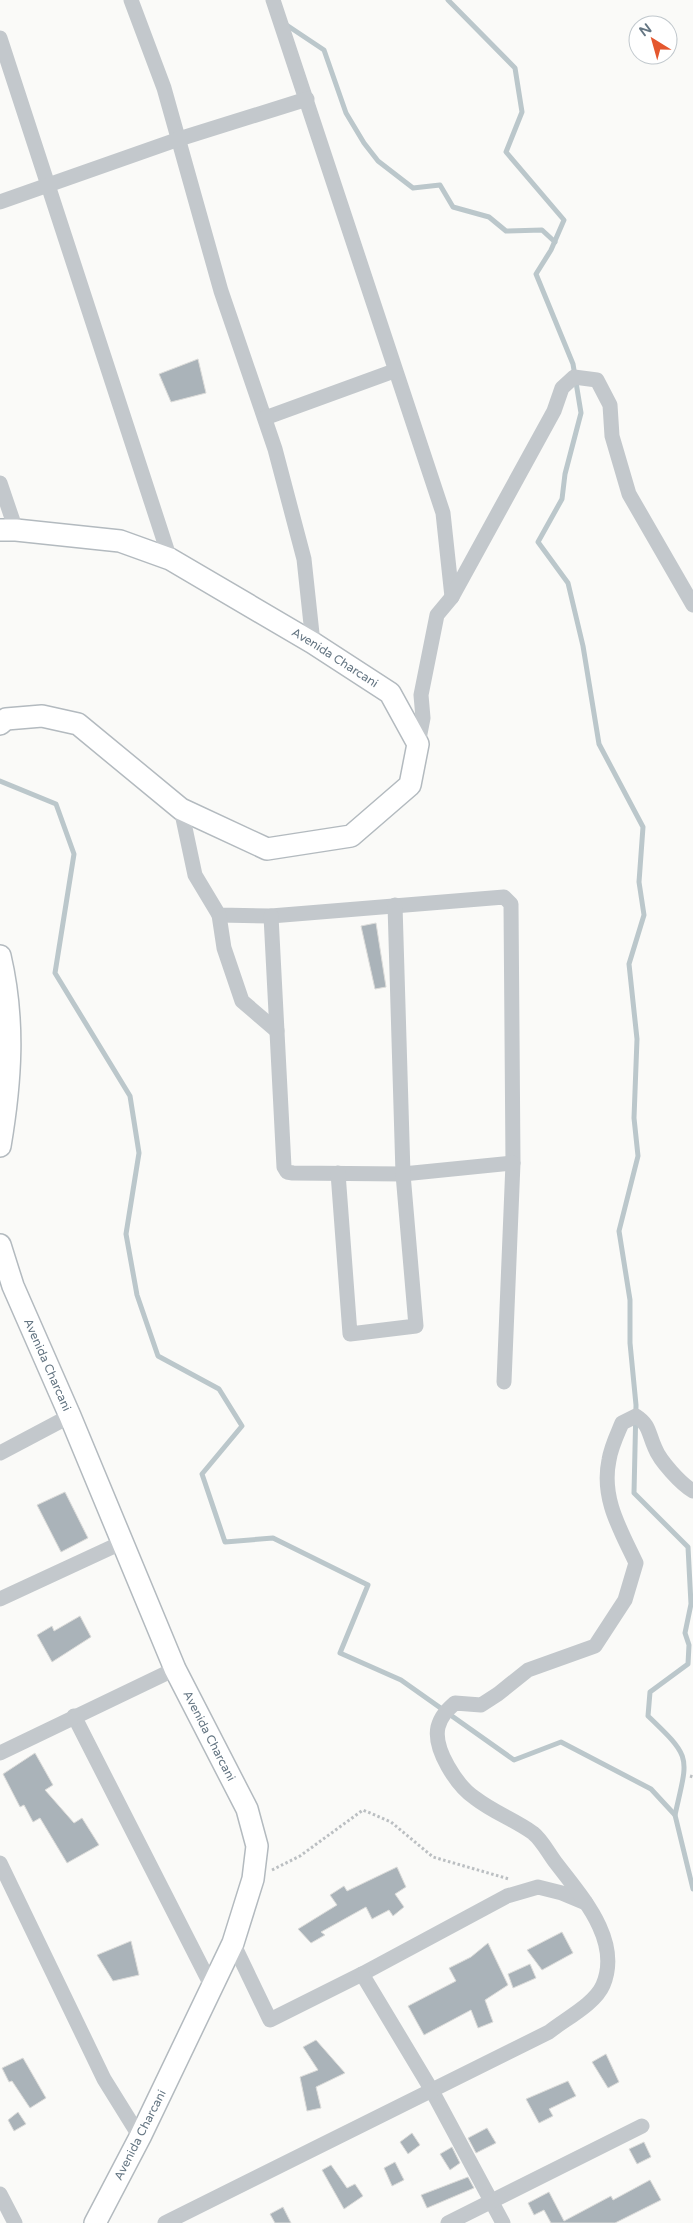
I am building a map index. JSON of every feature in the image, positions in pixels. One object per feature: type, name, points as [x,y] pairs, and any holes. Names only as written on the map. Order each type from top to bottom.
[{"type":"main road","name":"Avenida Charcani","points":[[8,530],[120,540],[170,559],[313,643],[390,693],[418,744]]},
{"type":"main road","points":[[0,724],[6,719],[42,716],[78,724],[181,809],[267,850],[351,836],[410,786],[418,744]]},
{"type":"main road","points":[[0,956],[10,1008],[10,1055],[0,1146]]},
{"type":"main road","name":"Avenida Charcani","points":[[0,1245],[6,1289],[70,1416],[175,1670],[247,1809],[257,1846],[253,1879],[233,1942],[140,2137],[95,2223]]},
{"type":"street","points":[[131,0],[164,88],[221,291],[265,418],[304,559],[313,643]]},
{"type":"street","points":[[273,0],[307,99],[328,173],[443,513],[452,597]]},
{"type":"street","points":[[0,38],[170,559]]},
{"type":"street","points":[[0,202],[179,139],[307,99]]},
{"type":"street","points":[[265,418],[394,371]]},
{"type":"street","points":[[418,744],[423,718],[421,695],[437,615],[452,597],[554,411],[562,388],[574,377],[596,380],[610,405],[612,436],[629,494],[693,605]]},
{"type":"street","points":[[0,483],[8,530]]},
{"type":"street","points":[[181,809],[195,875],[219,916],[224,948],[242,1001],[277,1031]]},
{"type":"street","points":[[219,916],[271,916],[504,897],[511,904],[513,1163],[504,1382]]},
{"type":"street","points":[[338,1174],[350,1334],[416,1326],[403,1174],[395,905]]},
{"type":"street","points":[[271,916],[284,1167],[288,1172],[293,1174],[403,1174],[513,1163]]},
{"type":"street","points":[[0,1453],[70,1416]]},
{"type":"street","points":[[172,2222],[431,2089],[549,2032],[591,2000],[603,1985],[607,1962],[603,1934],[586,1903],[534,1834],[473,1797],[450,1772],[440,1746],[438,1728],[444,1712],[455,1703],[481,1705],[528,1670],[595,1646],[625,1600],[636,1563],[612,1513],[606,1485],[609,1459],[622,1423],[636,1416],[645,1422],[655,1450],[684,1486],[693,1491]]},
{"type":"street","points":[[0,1599],[122,1542]]},
{"type":"street","points":[[0,1752],[175,1670]]},
{"type":"street","points":[[74,1716],[212,1987]]},
{"type":"street","points":[[0,1863],[104,2079],[140,2137]]},
{"type":"street","points":[[233,1942],[270,2020],[362,1974],[507,1896],[538,1887],[562,1893],[586,1903]]},
{"type":"street","points":[[362,1974],[431,2089],[490,2202],[503,2223]]},
{"type":"street","points":[[448,2223],[642,2126]]},
{"type":"street","points":[[0,2194],[15,2223]]},
{"type":"path","points":[[253,1879],[300,1856],[363,1810],[391,1822],[433,1857],[538,1887]]},
{"type":"building","points":[[198,359],[206,393],[171,402],[159,374]]},
{"type":"building","points":[[376,923],[386,987],[375,989],[361,926]]},
{"type":"building","points":[[65,1492],[88,1538],[61,1552],[37,1505]]},
{"type":"building","points":[[80,1616],[91,1637],[52,1662],[37,1635],[52,1626],[54,1631]]},
{"type":"building","points":[[35,1753],[53,1785],[45,1790],[74,1823],[82,1818],[99,1845],[67,1863],[40,1818],[33,1822],[24,1805],[20,1807],[3,1774]]},
{"type":"building","points":[[397,1867],[406,1887],[395,1894],[404,1907],[393,1916],[389,1910],[372,1919],[366,1907],[321,1932],[325,1935],[311,1943],[298,1929],[337,1905],[330,1895],[344,1886],[347,1891]]},
{"type":"building","points":[[562,1932],[573,1953],[542,1970],[527,1950]]},
{"type":"building","points":[[131,1941],[139,1975],[113,1981],[97,1955]]},
{"type":"building","points":[[488,1943],[508,1985],[485,2000],[493,2022],[478,2028],[471,2010],[424,2035],[408,2006],[456,1981],[449,1968],[471,1957]]},
{"type":"building","points":[[530,1964],[536,1978],[513,1988],[508,1974]]},
{"type":"building","points":[[316,2040],[345,2073],[316,2087],[321,2108],[307,2111],[300,2077],[318,2070],[303,2047]]},
{"type":"building","points":[[606,2054],[619,2082],[608,2088],[592,2062]]},
{"type":"building","points":[[23,2058],[46,2098],[30,2108],[12,2081],[9,2082],[2,2068]]},
{"type":"building","points":[[568,2081],[576,2096],[549,2109],[553,2116],[539,2123],[526,2099]]},
{"type":"building","points":[[18,2112],[26,2124],[14,2131],[8,2120]]},
{"type":"building","points":[[487,2128],[496,2143],[476,2153],[468,2138]]},
{"type":"building","points":[[412,2133],[420,2145],[408,2154],[400,2142]]},
{"type":"building","points":[[644,2142],[651,2157],[637,2164],[629,2149]]},
{"type":"building","points":[[452,2147],[460,2163],[450,2170],[440,2154]]},
{"type":"building","points":[[395,2162],[404,2180],[392,2186],[384,2168]]},
{"type":"building","points":[[331,2165],[347,2188],[355,2184],[363,2196],[344,2209],[322,2170]]},
{"type":"building","points":[[468,2177],[474,2188],[427,2208],[421,2195]]},
{"type":"building","points":[[650,2180],[661,2200],[615,2223],[551,2223],[544,2210],[534,2215],[528,2203],[549,2192],[564,2221],[611,2196],[613,2200]]},
{"type":"building","points":[[283,2207],[291,2223],[275,2223],[270,2214]]},
{"type":"waterway","points":[[448,0],[515,68],[522,112],[506,152],[564,220],[551,250],[536,274],[573,364],[581,413],[565,474],[562,499],[538,542],[568,583],[583,646],[599,744],[643,827],[639,882],[644,915],[629,964],[637,1039],[634,1118],[638,1156],[619,1231],[630,1300],[630,1343],[636,1405],[634,1493],[688,1547],[691,1604],[685,1633],[689,1645],[688,1664],[650,1692],[648,1716],[673,1741],[680,1751],[683,1760],[683,1781],[675,1815]]},
{"type":"waterway","points":[[285,24],[324,50],[346,113],[364,143],[378,161],[413,188],[440,185],[453,207],[489,217],[506,231],[542,230],[555,242]]},
{"type":"waterway","points":[[0,781],[56,804],[74,854],[55,973],[130,1096],[139,1153],[126,1234],[137,1295],[158,1356],[219,1389],[242,1426],[202,1474],[225,1542],[273,1538],[368,1585],[340,1653],[401,1680],[514,1760],[561,1742],[651,1789],[675,1815],[693,1889]]}]
